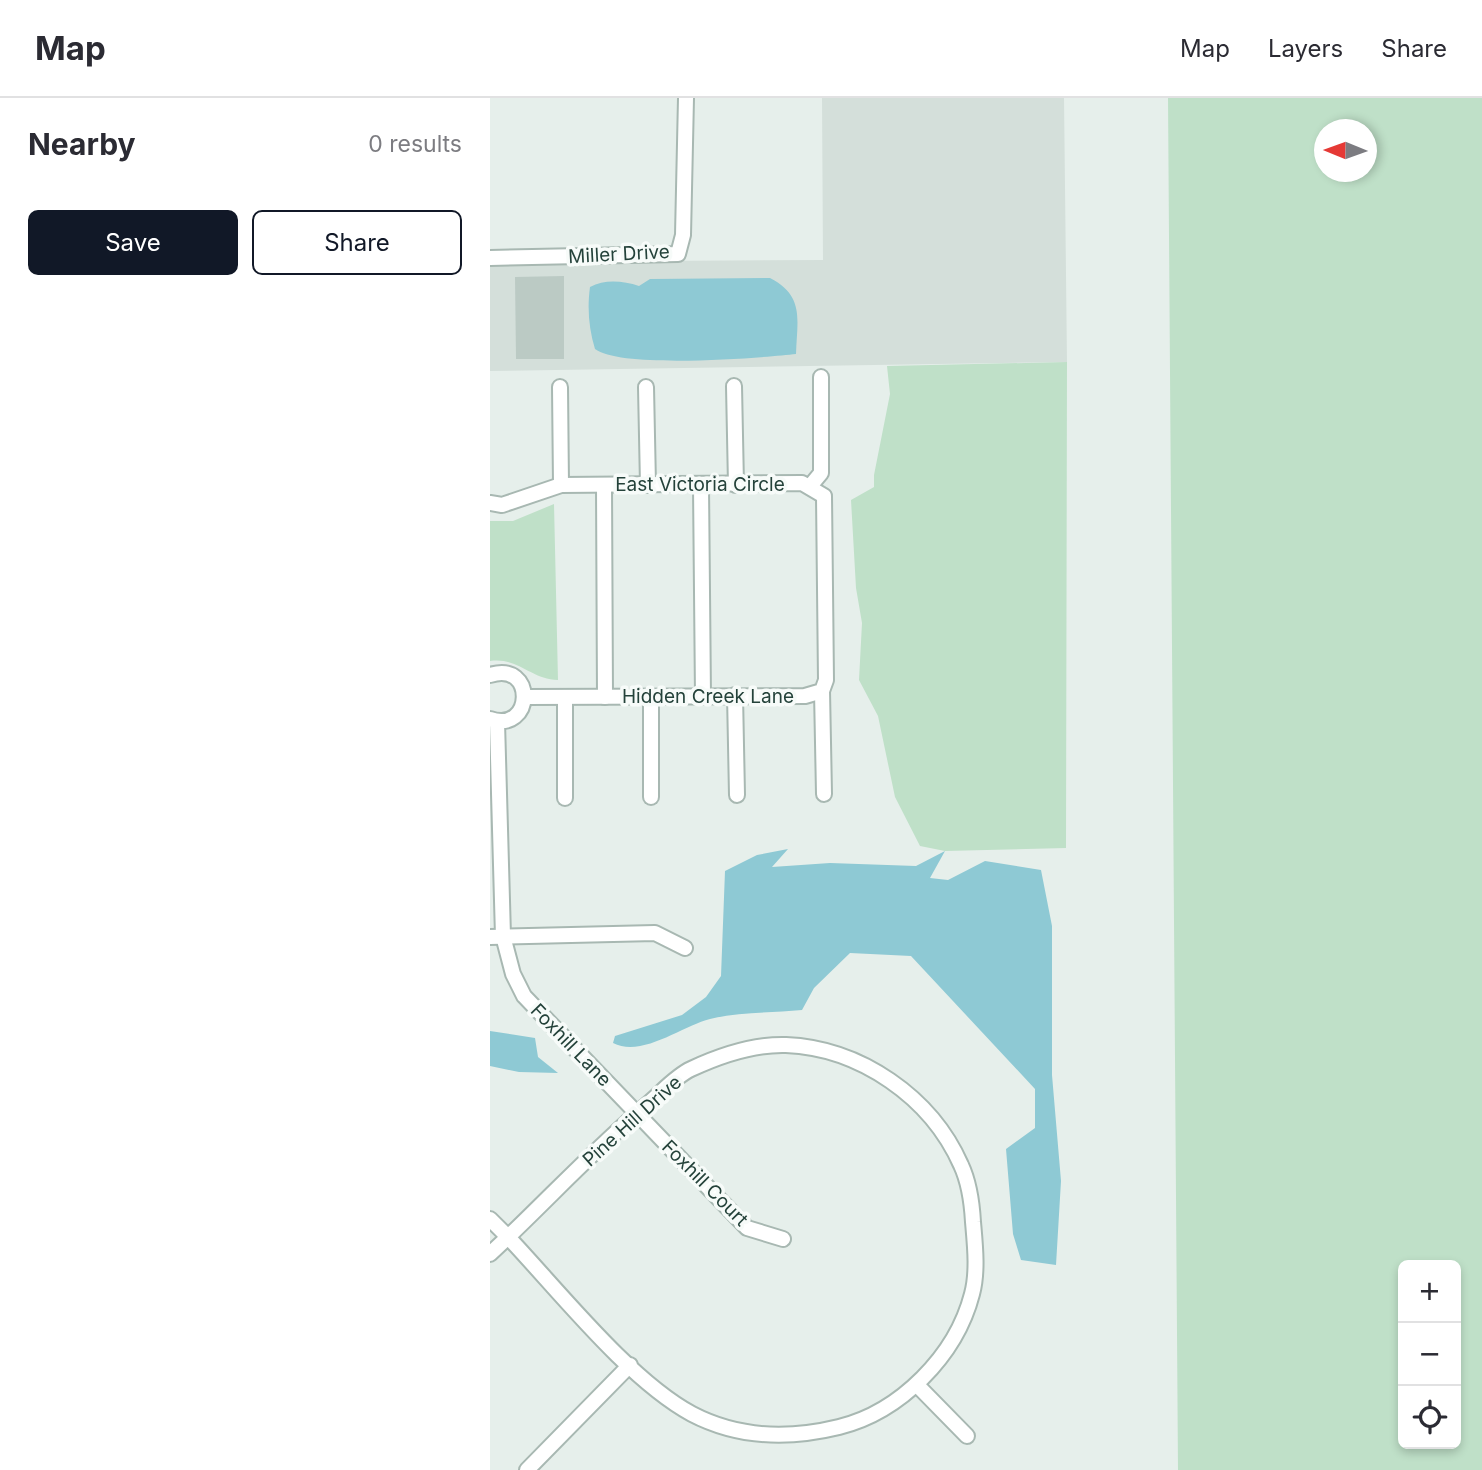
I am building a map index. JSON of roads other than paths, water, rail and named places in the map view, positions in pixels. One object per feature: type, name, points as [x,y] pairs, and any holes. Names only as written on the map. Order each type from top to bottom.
[{"type":"street","name":"Miller Drive","points":[[490,258],[678,254],[683,234],[686,98]]},
{"type":"street","points":[[811,485],[821,473],[821,377]]},
{"type":"street","points":[[734,386],[736,485]]},
{"type":"street","points":[[560,387],[561,485]]},
{"type":"street","points":[[646,387],[648,485]]},
{"type":"street","name":"East Victoria Circle","points":[[490,503],[502,505],[561,485],[701,486],[803,483],[811,485],[824,496],[826,581]]},
{"type":"street","points":[[604,485],[606,696]]},
{"type":"street","points":[[701,486],[703,696]]},
{"type":"street","name":"Hidden Creek Lane","points":[[525,697],[805,696],[822,691],[826,680],[826,581]]},
{"type":"street","points":[[490,675],[500,672],[515,677],[525,697],[519,713],[512,718],[494,720]]},
{"type":"street","points":[[822,691],[824,794]]},
{"type":"street","points":[[735,695],[737,795]]},
{"type":"street","points":[[565,697],[565,798]]},
{"type":"street","points":[[651,697],[651,797]]},
{"type":"street","name":"Foxhill Lane","points":[[494,720],[496,936],[524,996],[636,1114]]},
{"type":"street","points":[[496,936],[655,933],[685,948]]},
{"type":"street","name":"Pine Hill Drive","points":[[786,1045],[834,1054],[876,1070],[909,1093],[939,1128],[962,1166],[972,1206],[975,1252],[972,1294],[955,1333],[933,1368],[917,1385],[861,1422],[777,1437],[742,1430],[694,1415],[652,1387],[508,1237],[636,1114],[687,1071],[736,1051],[786,1045]]},
{"type":"street","name":"Foxhill Court","points":[[636,1114],[747,1228],[783,1240]]},
{"type":"street","points":[[490,1219],[508,1237],[490,1254]]},
{"type":"street","points":[[527,1470],[629,1365]]},
{"type":"street","points":[[917,1385],[967,1436]]},
{"type":"water","points":[[770,278],[781,285],[794,301],[797,320],[796,354],[661,360],[632,359],[595,349],[589,303],[590,287],[596,284],[614,282],[639,286],[650,279]]},
{"type":"water","points":[[788,849],[772,867],[830,863],[916,866],[945,851],[930,878],[948,880],[985,861],[1041,870],[1052,926],[1052,1075],[1061,1181],[1056,1265],[1021,1260],[1013,1234],[1006,1149],[1035,1128],[1035,1089],[911,956],[850,953],[814,988],[802,1010],[710,1019],[636,1047],[613,1043],[615,1036],[682,1015],[706,997],[721,976],[725,871],[757,855]]},
{"type":"water","points":[[490,1031],[535,1038],[538,1057],[558,1073],[519,1072],[490,1066]]}]
